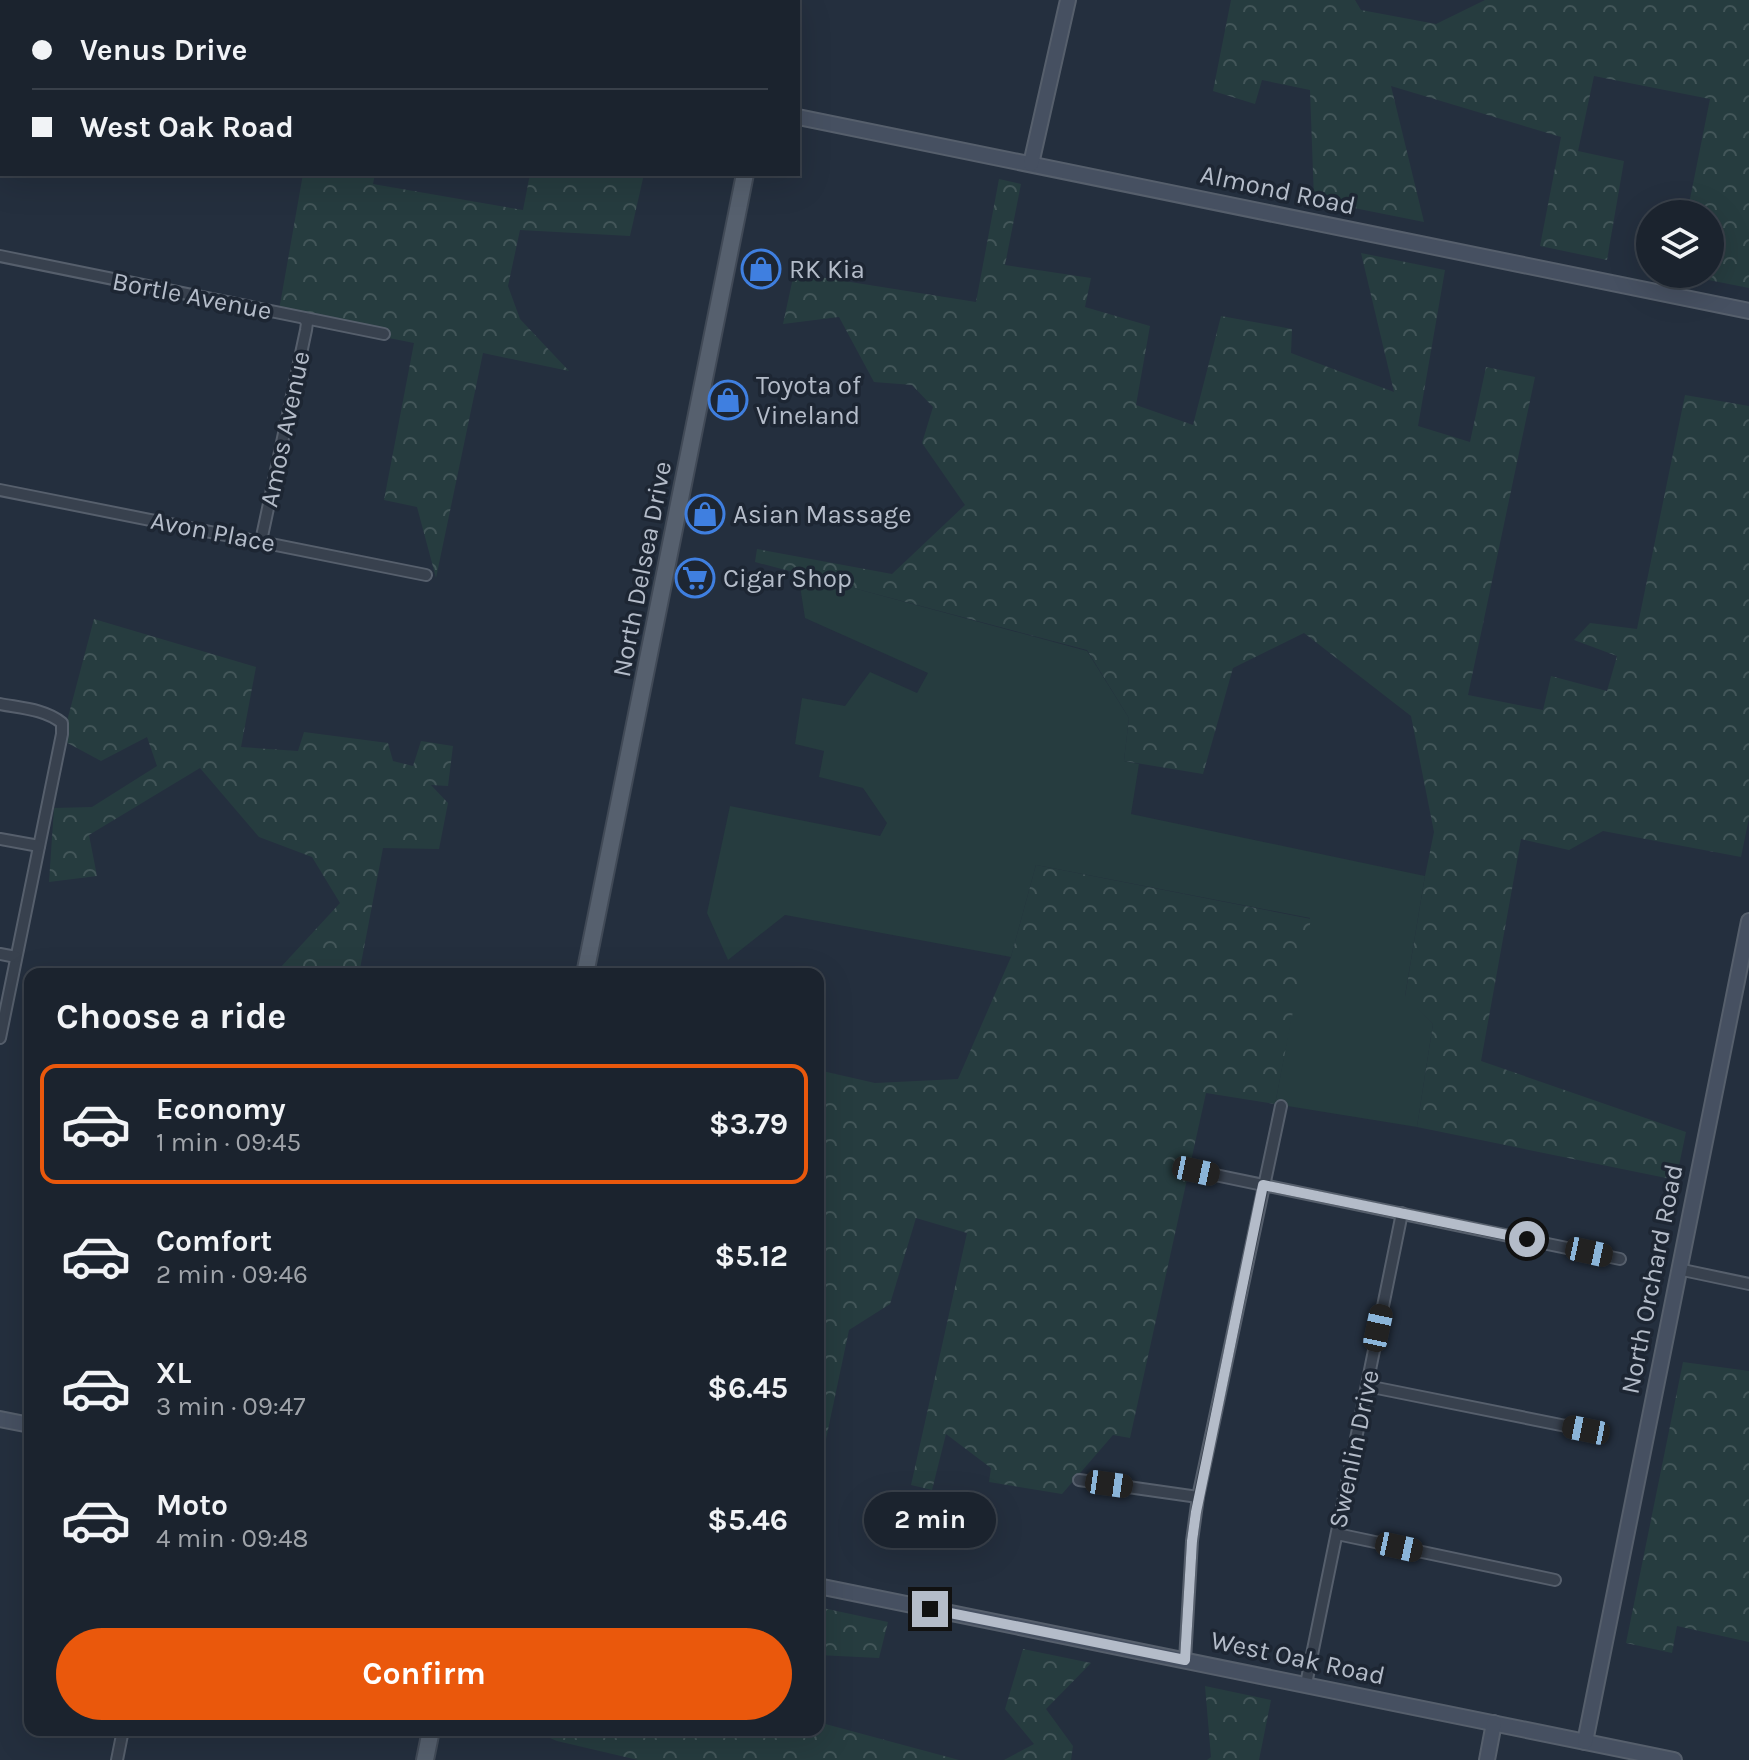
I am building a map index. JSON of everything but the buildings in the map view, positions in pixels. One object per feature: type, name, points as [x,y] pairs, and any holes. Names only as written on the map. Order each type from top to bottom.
[{"type":"main road","name":"North Delsea Drive","points":[[586,968],[745,176]]},
{"type":"main road","points":[[425,1760],[430,1736]]},
{"type":"street","points":[[1031,164],[1068,0]]},
{"type":"street","name":"Almond Road","points":[[800,117],[1749,311]]},
{"type":"street","name":"Bortle Avenue","points":[[0,256],[384,334]]},
{"type":"street","name":"Amos Avenue","points":[[261,541],[306,330],[304,318]]},
{"type":"street","name":"Avon Place","points":[[0,490],[426,575]]},
{"type":"street","points":[[0,704],[39,712],[62,723],[61,743],[0,1038]]},
{"type":"street","points":[[0,839],[39,846]]},
{"type":"street","name":"North Orchard Road","points":[[1585,1742],[1749,921]]},
{"type":"street","points":[[0,954],[16,957]]},
{"type":"street","points":[[1185,1660],[1192,1541],[1198,1497],[1281,1106]]},
{"type":"street","points":[[1196,1171],[1620,1259]]},
{"type":"street","name":"Swenlin Drive","points":[[1306,1684],[1402,1213]]},
{"type":"street","points":[[1678,1269],[1749,1284]]},
{"type":"street","points":[[1367,1386],[1586,1430]]},
{"type":"street","points":[[0,1419],[24,1424]]},
{"type":"street","points":[[1079,1480],[1198,1497]]},
{"type":"street","points":[[1337,1534],[1555,1580]]},
{"type":"street","name":"West Oak Road","points":[[824,1587],[1674,1760]]},
{"type":"street","points":[[1487,1760],[1494,1723]]},
{"type":"street","points":[[117,1760],[122,1736]]},
{"type":"green space","points":[[1231,0],[1355,0],[1361,10],[1436,24],[1485,0],[1749,0],[1749,288],[1724,283],[1724,200],[1690,200],[1710,99],[1594,76],[1578,151],[1624,161],[1607,260],[1540,246],[1561,137],[1391,86],[1424,222],[1314,200],[1310,90],[1262,80],[1255,104],[1213,91]]},
{"type":"green space","points":[[303,176],[375,176],[373,184],[523,210],[530,176],[644,176],[630,236],[520,230],[508,286],[520,319],[569,371],[483,353],[436,578],[417,507],[384,500],[414,343],[278,316]]},
{"type":"green space","points":[[999,179],[1021,184],[1005,265],[1091,278],[1085,307],[1150,326],[1136,405],[1193,425],[1221,316],[1292,329],[1291,353],[1394,392],[1361,253],[1445,270],[1418,426],[1470,442],[1486,367],[1535,377],[1468,695],[1543,710],[1551,676],[1607,691],[1617,656],[1574,640],[1590,623],[1637,629],[1685,395],[1749,406],[1749,818],[1741,857],[1603,831],[1569,850],[1521,839],[1481,1061],[1686,1132],[1676,1180],[1417,1127],[1433,1024],[1405,997],[1434,832],[1411,716],[1304,633],[1233,668],[1203,774],[1124,761],[1129,718],[1087,650],[755,562],[757,549],[892,574],[965,505],[922,443],[933,407],[912,385],[874,382],[839,317],[783,324],[794,273],[976,302]]},
{"type":"green space","points":[[798,573],[1087,651],[1129,718],[1124,761],[1139,764],[1131,814],[1425,876],[1405,996],[1433,1024],[1417,1127],[1275,1104],[1310,918],[1036,865],[1011,957],[785,915],[728,960],[707,913],[730,806],[880,836],[887,823],[863,788],[819,777],[824,751],[795,744],[802,698],[845,706],[870,672],[917,693],[928,673],[805,618]]},
{"type":"green space","points":[[94,619],[256,667],[241,747],[298,751],[304,732],[388,743],[393,761],[413,766],[421,741],[453,746],[448,786],[431,785],[448,803],[439,849],[383,848],[360,968],[280,968],[340,903],[312,857],[259,837],[200,768],[89,835],[97,876],[49,882],[54,808],[92,807],[157,766],[147,737],[101,761],[62,740]]},
{"type":"green space","points":[[1036,865],[1311,919],[1275,1104],[1206,1093],[1130,1438],[1113,1435],[1062,1494],[989,1482],[991,1468],[946,1434],[932,1490],[911,1485],[967,1233],[916,1218],[890,1304],[849,1330],[824,1449],[824,1071],[875,1083],[958,1079],[1011,957]]},
{"type":"green space","points":[[1683,1362],[1749,1371],[1749,1642],[1677,1626],[1672,1653],[1626,1643]]},
{"type":"green space","points":[[824,1608],[888,1622],[879,1658],[824,1655]]},
{"type":"green space","points":[[1023,1649],[1091,1663],[1046,1709],[1073,1746],[1071,1760],[1004,1760],[1034,1744],[1005,1709]]},
{"type":"green space","points":[[1205,1686],[1271,1700],[1259,1760],[1207,1760],[1211,1757]]},
{"type":"green space","points":[[824,1724],[959,1760],[638,1760],[545,1736],[824,1736]]},
{"type":"place","name":"RK Kia","points":[[761,269]]},
{"type":"place","name":"Toyota of Vineland","points":[[728,400]]},
{"type":"place","name":"Asian Massage","points":[[705,514]]},
{"type":"place","name":"Cigar Shop","points":[[695,578]]},
{"type":"route","points":[[930,1609],[1185,1660],[1196,1512],[1263,1185],[1527,1239]]}]
